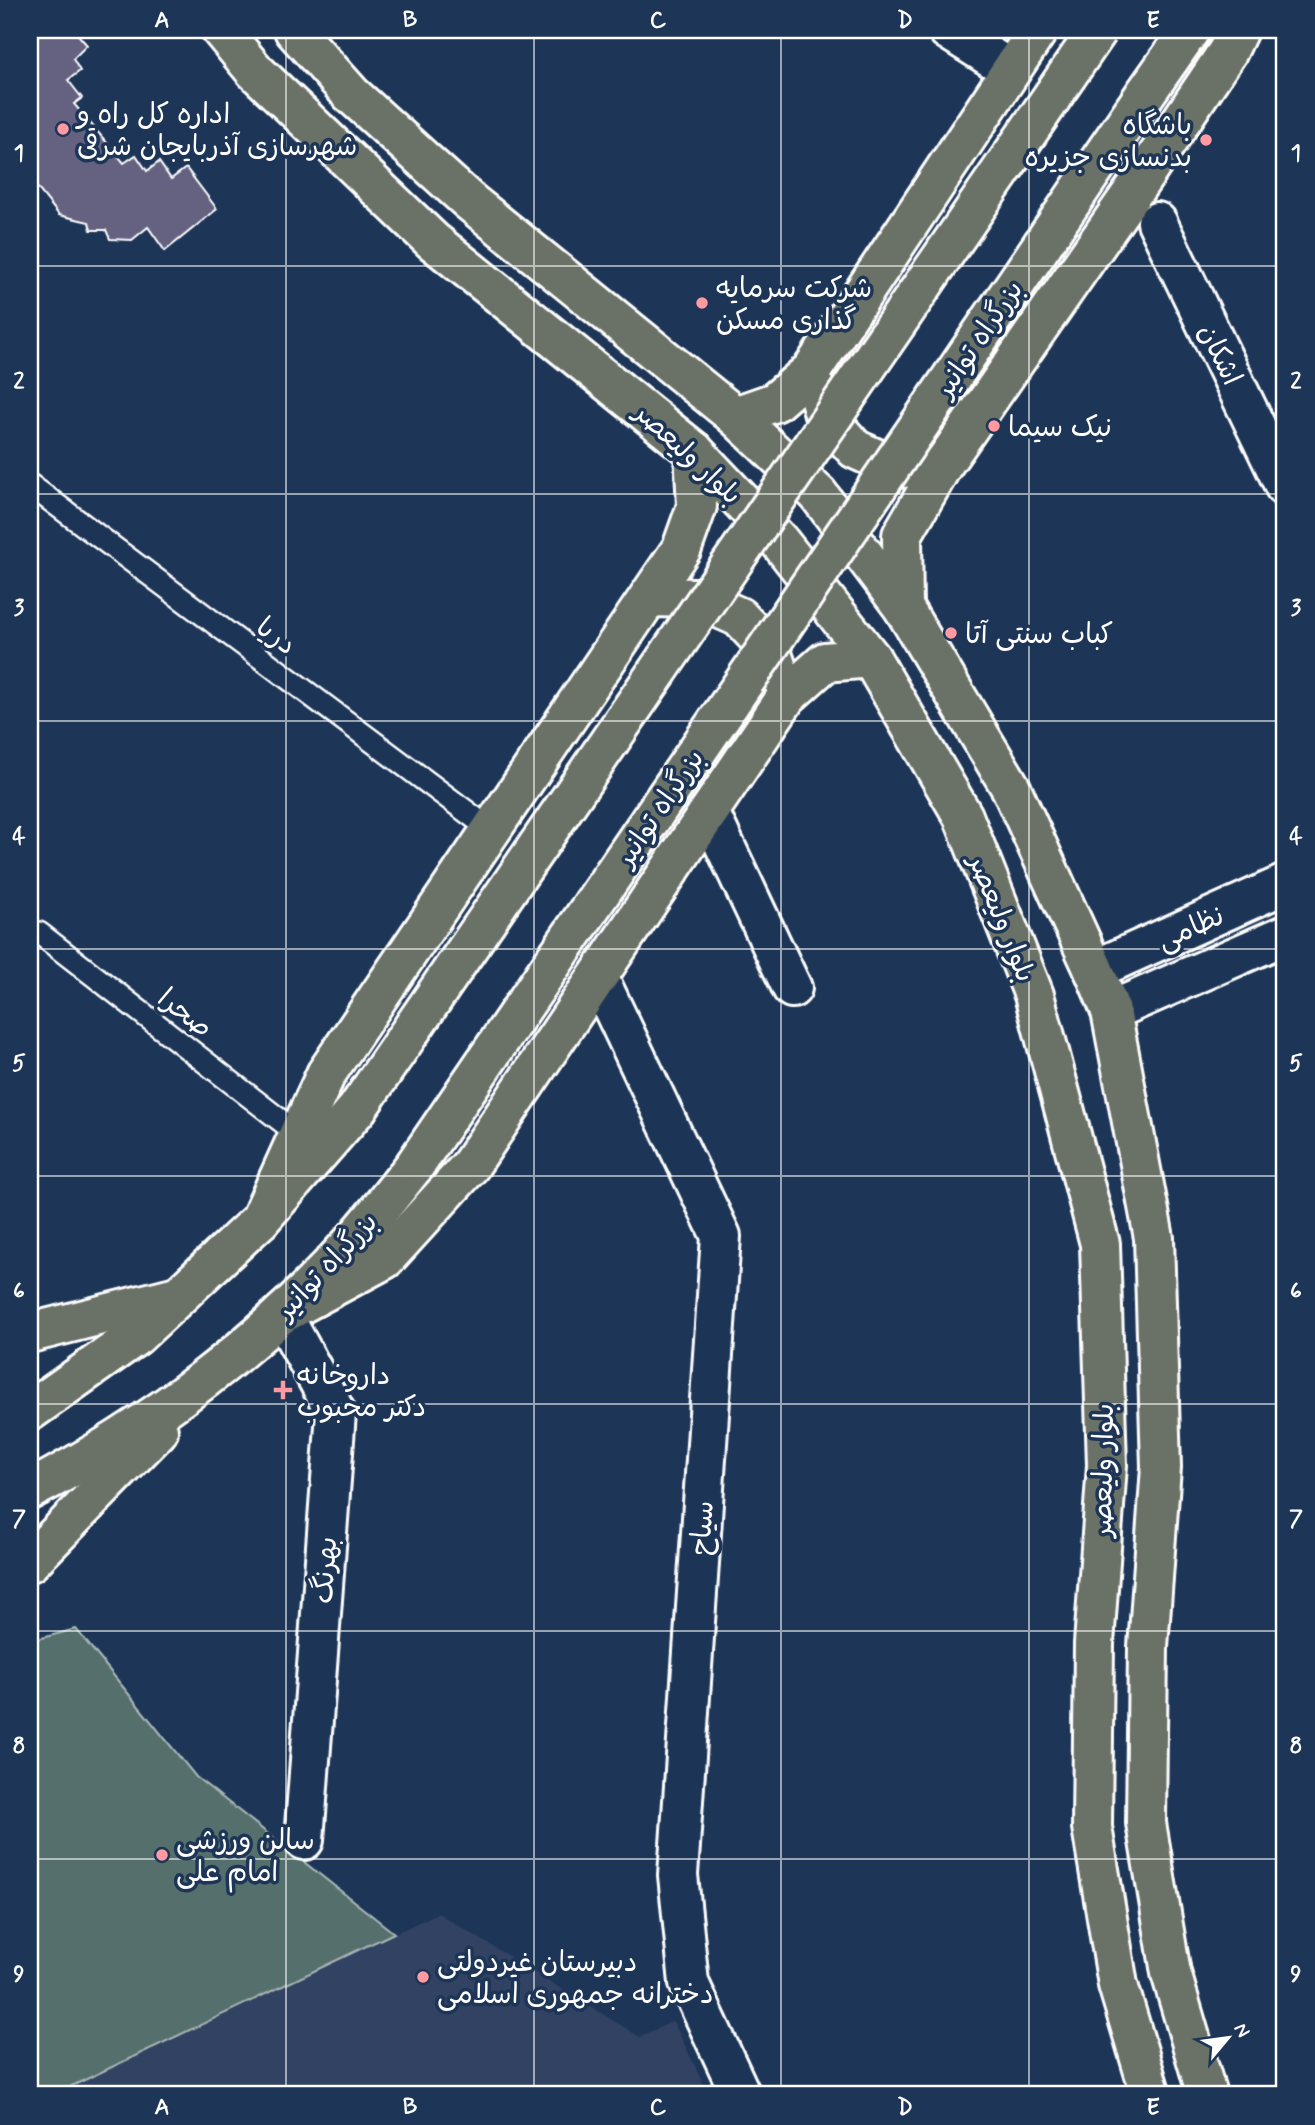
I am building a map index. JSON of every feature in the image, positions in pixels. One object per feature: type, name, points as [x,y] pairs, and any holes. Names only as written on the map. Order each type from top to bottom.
[{"type":"main road","name":"بلوار ولیعصر","points":[[221,30],[255,71],[433,241],[694,451],[779,541],[871,658],[963,816],[1034,995],[1100,1244],[1107,1465],[1094,1644],[1092,1827],[1118,1985],[1151,2095]]},
{"type":"main road","points":[[735,416],[775,402],[812,370],[1038,30]]},
{"type":"main road","points":[[30,1410],[136,1336],[260,1220],[357,1109],[1098,30]]},
{"type":"main road","name":"بزرگراه توانیر","points":[[30,1490],[83,1462],[218,1370],[282,1314],[354,1240],[415,1165],[1190,30]]},
{"type":"main road","points":[[903,607],[902,535],[942,467],[1146,173],[1228,51],[1238,30]]},
{"type":"main road","name":"بلوار ولیعصر","points":[[301,32],[351,94],[468,201],[735,416],[818,494],[903,607],[1011,788],[1094,970],[1111,1011],[1154,1238],[1161,1466],[1148,1647],[1146,1823],[1171,1973],[1207,2095]]},
{"type":"main road","points":[[812,370],[824,414],[855,449],[897,468],[942,467]]},
{"type":"main road","points":[[260,1220],[326,1074],[682,548],[697,506],[694,451]]},
{"type":"main road","points":[[649,597],[696,597],[739,617],[771,651],[787,696]]},
{"type":"main road","points":[[282,1314],[385,1259],[470,1166],[787,696],[825,662],[871,658]]},
{"type":"main road","points":[[30,1333],[179,1296]]},
{"type":"main road","points":[[1104,1355],[1157,1348]]},
{"type":"main road","points":[[30,1562],[218,1370]]},
{"type":"street","points":[[948,30],[1011,70]]},
{"type":"street","name":"اشکان","points":[[1157,222],[1285,487]]},
{"type":"street","points":[[709,812],[792,988]]},
{"type":"street","name":"نظامی","points":[[1094,970],[1285,884]]},
{"type":"street","name":"نظامی","points":[[1111,1011],[1285,935]]},
{"type":"street","name":"سیاح","points":[[598,976],[720,1236],[678,1875],[688,1983],[741,2095]]},
{"type":"street","name":"بهرنگ","points":[[282,1314],[336,1413],[304,1840]]},
{"type":"lane","name":"دریا","points":[[30,485],[491,830]]},
{"type":"lane","name":"صحرا","points":[[38,933],[298,1135]]},
{"type":"shaded area","name":"دبیرستان غیردولتی دخترانه جمهوری اسلامی","points":[[438,1913],[640,2037],[673,2021],[709,2095],[53,2095]]},
{"type":"green space","name":"سالن ورزشی امام علی","points":[[76,1629],[196,1777],[394,1933],[53,2095],[30,2095],[30,1641]]},
{"type":"building","name":"اداره کل راه و شهرسازی آذربایجان شرقی","points":[[30,30],[74,30],[87,45],[73,59],[80,71],[68,80],[82,98],[74,104],[124,163],[136,155],[147,171],[159,162],[171,179],[186,168],[217,209],[165,251],[148,227],[132,240],[110,239],[106,230],[91,230],[89,222],[59,215],[30,179]]},
{"type":"place","name":"اداره کل راه و شهرسازی آذربایجان شرقی","points":[[63,129]]},
{"type":"place","name":"باشگاه بدنسازی جزیره","points":[[1206,140]]},
{"type":"place","name":"شرکت سرمایه گذاری مسکن","points":[[702,303]]},
{"type":"place","name":"نیک سیما","points":[[994,426]]},
{"type":"place","name":"کباب سنتی آتا","points":[[951,633]]},
{"type":"place","name":"داروخانه دکتر محبوب","points":[[283,1390]]},
{"type":"place","name":"سالن ورزشی امام علی","points":[[162,1855]]},
{"type":"place","name":"دبیرستان غیردولتی دخترانه جمهوری اسلامی","points":[[423,1977]]}]
